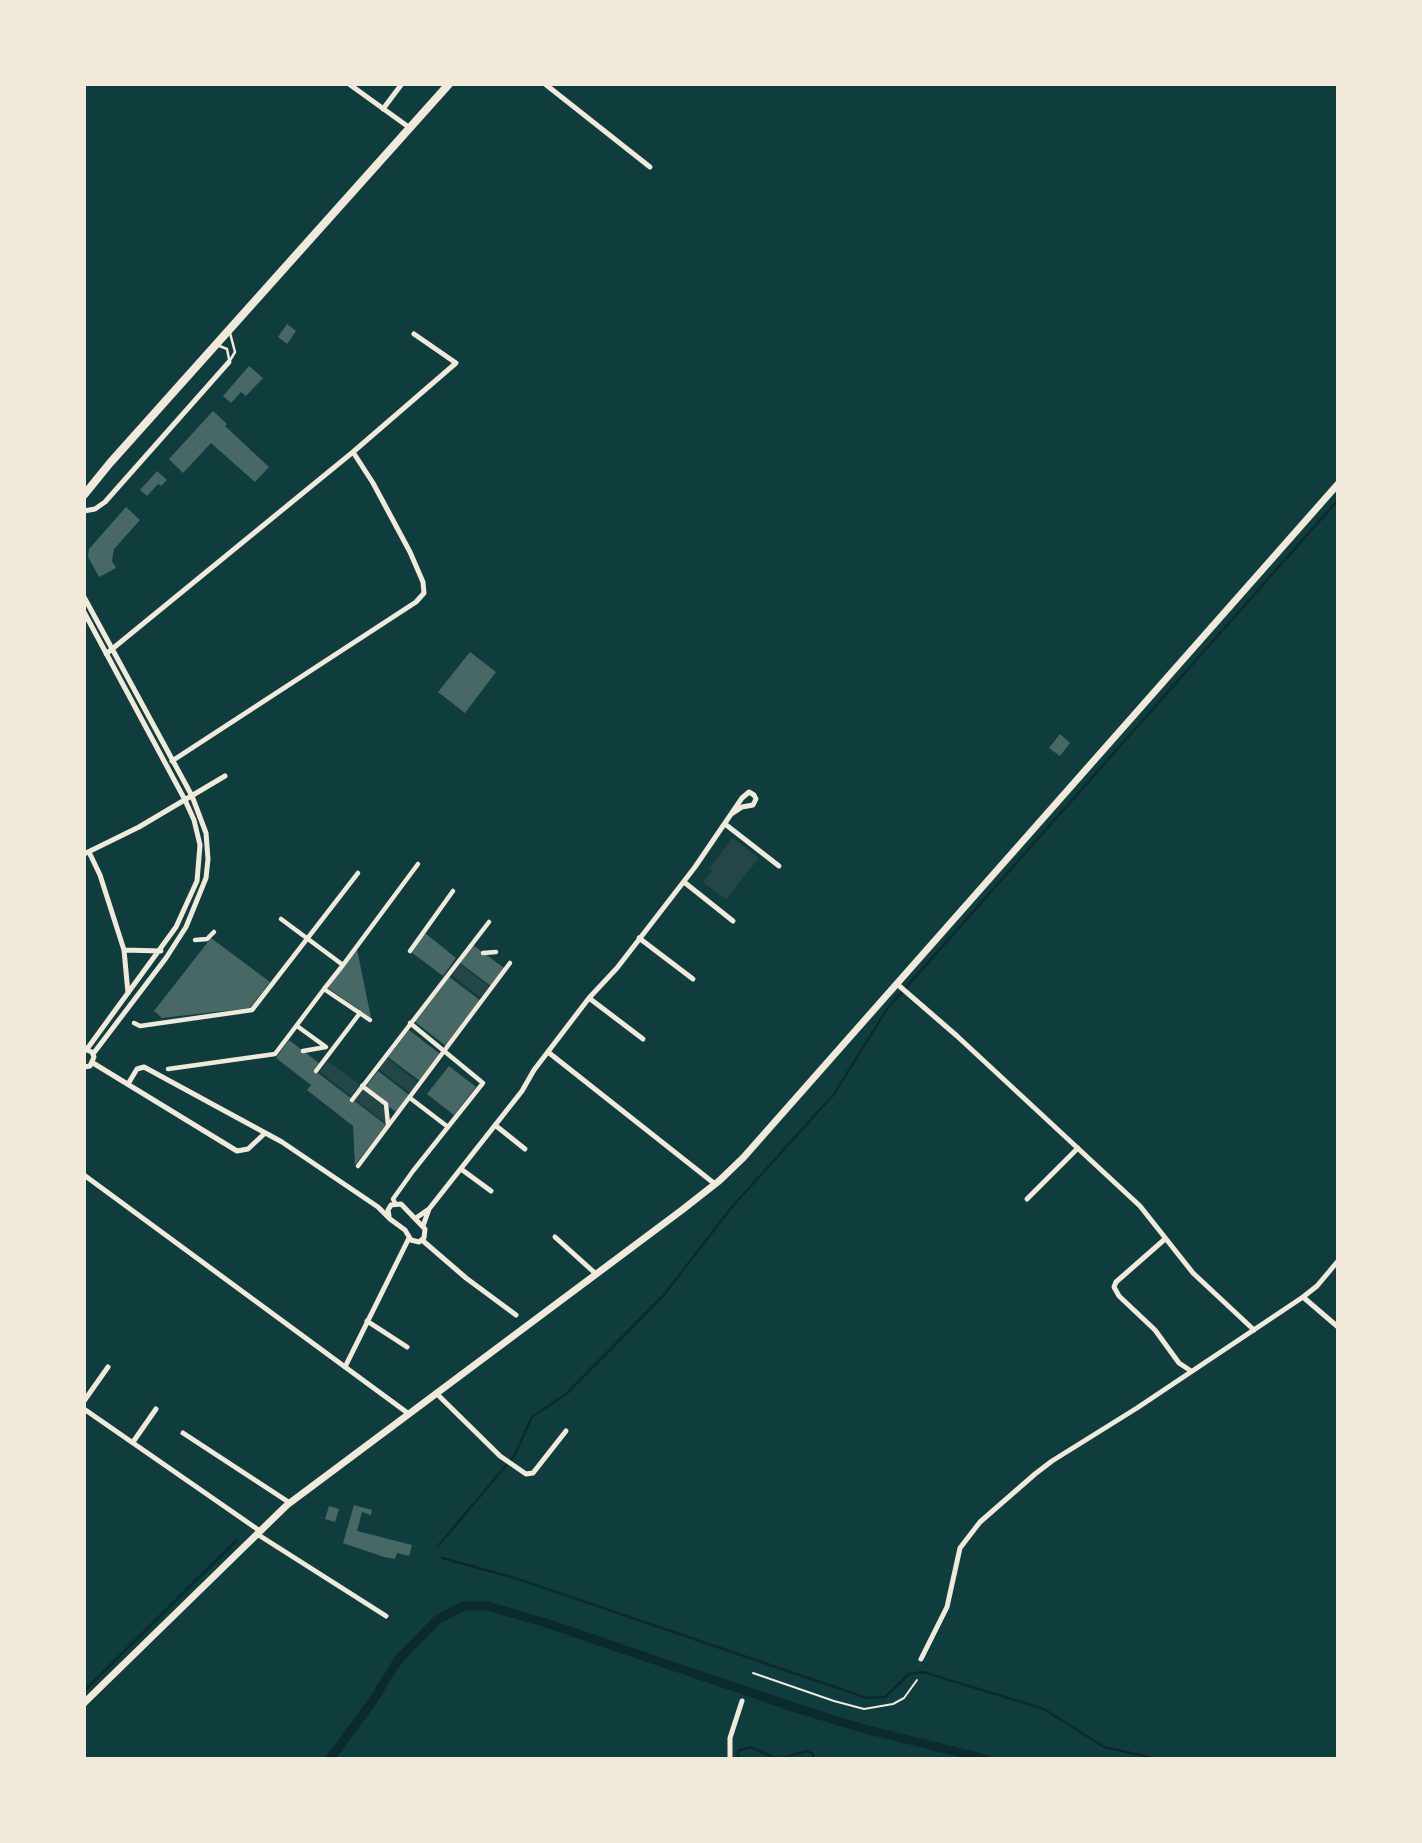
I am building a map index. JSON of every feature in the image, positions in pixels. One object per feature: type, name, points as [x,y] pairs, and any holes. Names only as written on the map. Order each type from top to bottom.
[{"type":"main road","points":[[84,495],[449,84]]},
{"type":"main road","points":[[84,503],[110,463]]},
{"type":"street","points":[[349,84],[410,128]]},
{"type":"street","points":[[383,109],[401,85],[399,84]]},
{"type":"street","points":[[545,84],[650,167]]},
{"type":"street","points":[[109,652],[353,452],[456,362],[414,334]]},
{"type":"street","points":[[84,511],[95,509],[105,502],[229,362]]},
{"type":"street","points":[[166,765],[424,593],[423,582],[410,552],[353,452]]},
{"type":"street","points":[[84,1703],[290,1503],[715,1184],[753,1147],[1338,485]]},
{"type":"street","points":[[84,597],[109,652],[185,800],[194,820],[200,845],[199,872],[184,912],[161,951],[85,1049],[93,1054]]},
{"type":"street","points":[[84,612],[192,796],[206,833],[208,849],[208,868],[186,927],[166,958],[93,1054],[93,1063]]},
{"type":"street","points":[[128,995],[124,950],[100,875],[87,853],[225,776]]},
{"type":"street","points":[[416,1218],[429,1209],[495,1125],[589,998],[617,968],[684,882],[746,794],[754,794],[754,805],[742,807],[733,813]]},
{"type":"street","points":[[725,824],[779,866]]},
{"type":"street","points":[[168,1069],[275,1054],[418,864]]},
{"type":"street","points":[[134,1023],[140,1026],[252,1010],[358,873]]},
{"type":"street","points":[[684,882],[733,921]]},
{"type":"street","points":[[410,951],[453,891]]},
{"type":"street","points":[[281,919],[343,965]]},
{"type":"street","points":[[352,1100],[489,922]]},
{"type":"street","points":[[194,940],[207,939],[214,932]]},
{"type":"street","points":[[639,938],[692,979]]},
{"type":"street","points":[[124,950],[161,951]]},
{"type":"street","points":[[483,953],[496,952]]},
{"type":"street","points":[[358,1166],[510,963]]},
{"type":"street","points":[[897,984],[1140,1206],[1193,1273],[1255,1330]]},
{"type":"street","points":[[324,989],[370,1020]]},
{"type":"street","points":[[589,998],[643,1039]]},
{"type":"street","points":[[316,1071],[360,1013]]},
{"type":"street","points":[[389,1216],[388,1210],[393,1199],[483,1083],[410,1023]]},
{"type":"street","points":[[297,1026],[326,1046],[303,1051]]},
{"type":"street","points":[[548,1052],[715,1184]]},
{"type":"street","points":[[84,1067],[93,1063]]},
{"type":"street","points":[[93,1063],[237,1151],[248,1149],[264,1134]]},
{"type":"street","points":[[128,1084],[137,1069],[144,1067],[282,1142],[378,1207],[405,1230],[409,1238],[416,1242],[422,1240],[426,1232],[423,1226],[404,1206],[393,1204],[378,1207]]},
{"type":"street","points":[[362,1086],[386,1104],[388,1126]]},
{"type":"street","points":[[410,1098],[448,1127]]},
{"type":"street","points":[[495,1125],[525,1149]]},
{"type":"street","points":[[1027,1199],[1078,1148]]},
{"type":"street","points":[[461,1168],[491,1191]]},
{"type":"street","points":[[84,1175],[409,1414]]},
{"type":"street","points":[[423,1226],[429,1209]]},
{"type":"street","points":[[555,1237],[596,1274]]},
{"type":"street","points":[[345,1367],[409,1238]]},
{"type":"street","points":[[1165,1238],[1116,1282],[1114,1287],[1119,1296],[1155,1330],[1179,1363],[1191,1371]]},
{"type":"street","points":[[422,1240],[466,1278],[516,1315]]},
{"type":"street","points":[[921,1659],[947,1607],[960,1549],[972,1531],[1035,1474],[1303,1297],[1317,1286],[1338,1261]]},
{"type":"street","points":[[1303,1297],[1338,1327]]},
{"type":"street","points":[[368,1321],[408,1347]]},
{"type":"street","points":[[84,1401],[108,1367]]},
{"type":"street","points":[[436,1393],[504,1459],[526,1474],[533,1473],[566,1431]]},
{"type":"street","points":[[84,1409],[258,1532],[386,1616]]},
{"type":"street","points":[[133,1442],[156,1409]]},
{"type":"street","points":[[183,1433],[290,1503]]},
{"type":"street","points":[[730,1759],[730,1738],[742,1701]]},
{"type":"lane","points":[[229,362],[234,354],[230,335],[232,327]]},
{"type":"lane","points":[[214,346],[221,345],[227,349],[229,362]]},
{"type":"path","points":[[753,1673],[864,1709],[893,1704],[904,1698],[917,1680]]},
{"type":"shaded area","points":[[733,838],[759,858],[726,899],[703,882],[712,871],[709,869]]},
{"type":"shaded area","points":[[459,964],[490,987],[482,998],[451,975]]},
{"type":"shaded area","points":[[387,1058],[418,1083],[410,1093],[379,1069]]},
{"type":"shaded area","points":[[328,1061],[360,1085],[351,1096],[320,1072]]},
{"type":"shaded area","points":[[362,1089],[384,1105],[386,1123],[354,1099]]},
{"type":"building","points":[[287,324],[296,331],[287,344],[278,337]]},
{"type":"building","points":[[249,366],[263,378],[246,396],[241,392],[231,403],[223,396]]},
{"type":"building","points":[[213,411],[227,424],[225,426],[269,467],[255,482],[211,443],[183,473],[169,459]]},
{"type":"building","points":[[157,471],[167,480],[161,486],[158,484],[147,496],[140,490]]},
{"type":"building","points":[[126,507],[140,520],[114,549],[112,561],[116,568],[99,577],[88,557],[89,549]]},
{"type":"building","points":[[470,652],[496,672],[465,713],[438,692]]},
{"type":"building","points":[[1060,734],[1070,743],[1060,756],[1049,748]]},
{"type":"building","points":[[425,933],[456,958],[443,976],[411,952]]},
{"type":"building","points":[[211,938],[270,982],[250,1008],[162,1018],[154,1011]]},
{"type":"building","points":[[473,945],[504,968],[491,986],[460,963]]},
{"type":"building","points":[[357,949],[371,1018],[328,988]]},
{"type":"building","points":[[448,976],[481,1001],[446,1046],[414,1021]]},
{"type":"building","points":[[409,1030],[440,1054],[420,1081],[388,1057]]},
{"type":"building","points":[[289,1040],[319,1063],[314,1070],[386,1125],[355,1165],[353,1126],[307,1090],[311,1085],[276,1058]]},
{"type":"building","points":[[449,1066],[476,1087],[454,1115],[427,1094]]},
{"type":"building","points":[[378,1071],[409,1095],[396,1112],[365,1088]]},
{"type":"building","points":[[354,1505],[372,1510],[371,1515],[362,1512],[357,1531],[412,1545],[409,1556],[397,1553],[395,1559],[384,1557],[343,1543]]},
{"type":"building","points":[[329,1506],[339,1509],[335,1522],[325,1519]]},
{"type":"waterway","points":[[438,1546],[514,1456],[532,1417],[566,1394],[663,1296],[731,1208],[834,1094],[887,1009],[1338,500]]},
{"type":"waterway","points":[[84,1691],[237,1540]]},
{"type":"waterway","points":[[442,1558],[515,1578],[867,1698],[885,1697],[909,1674],[923,1672],[1044,1709],[1104,1747],[1158,1759]]},
{"type":"waterway","points":[[330,1759],[372,1702],[398,1660],[437,1620],[463,1606],[488,1606],[861,1728],[986,1759]]},
{"type":"waterway","points":[[738,1759],[738,1751],[750,1747],[778,1759],[807,1751],[813,1754],[814,1759]]}]
